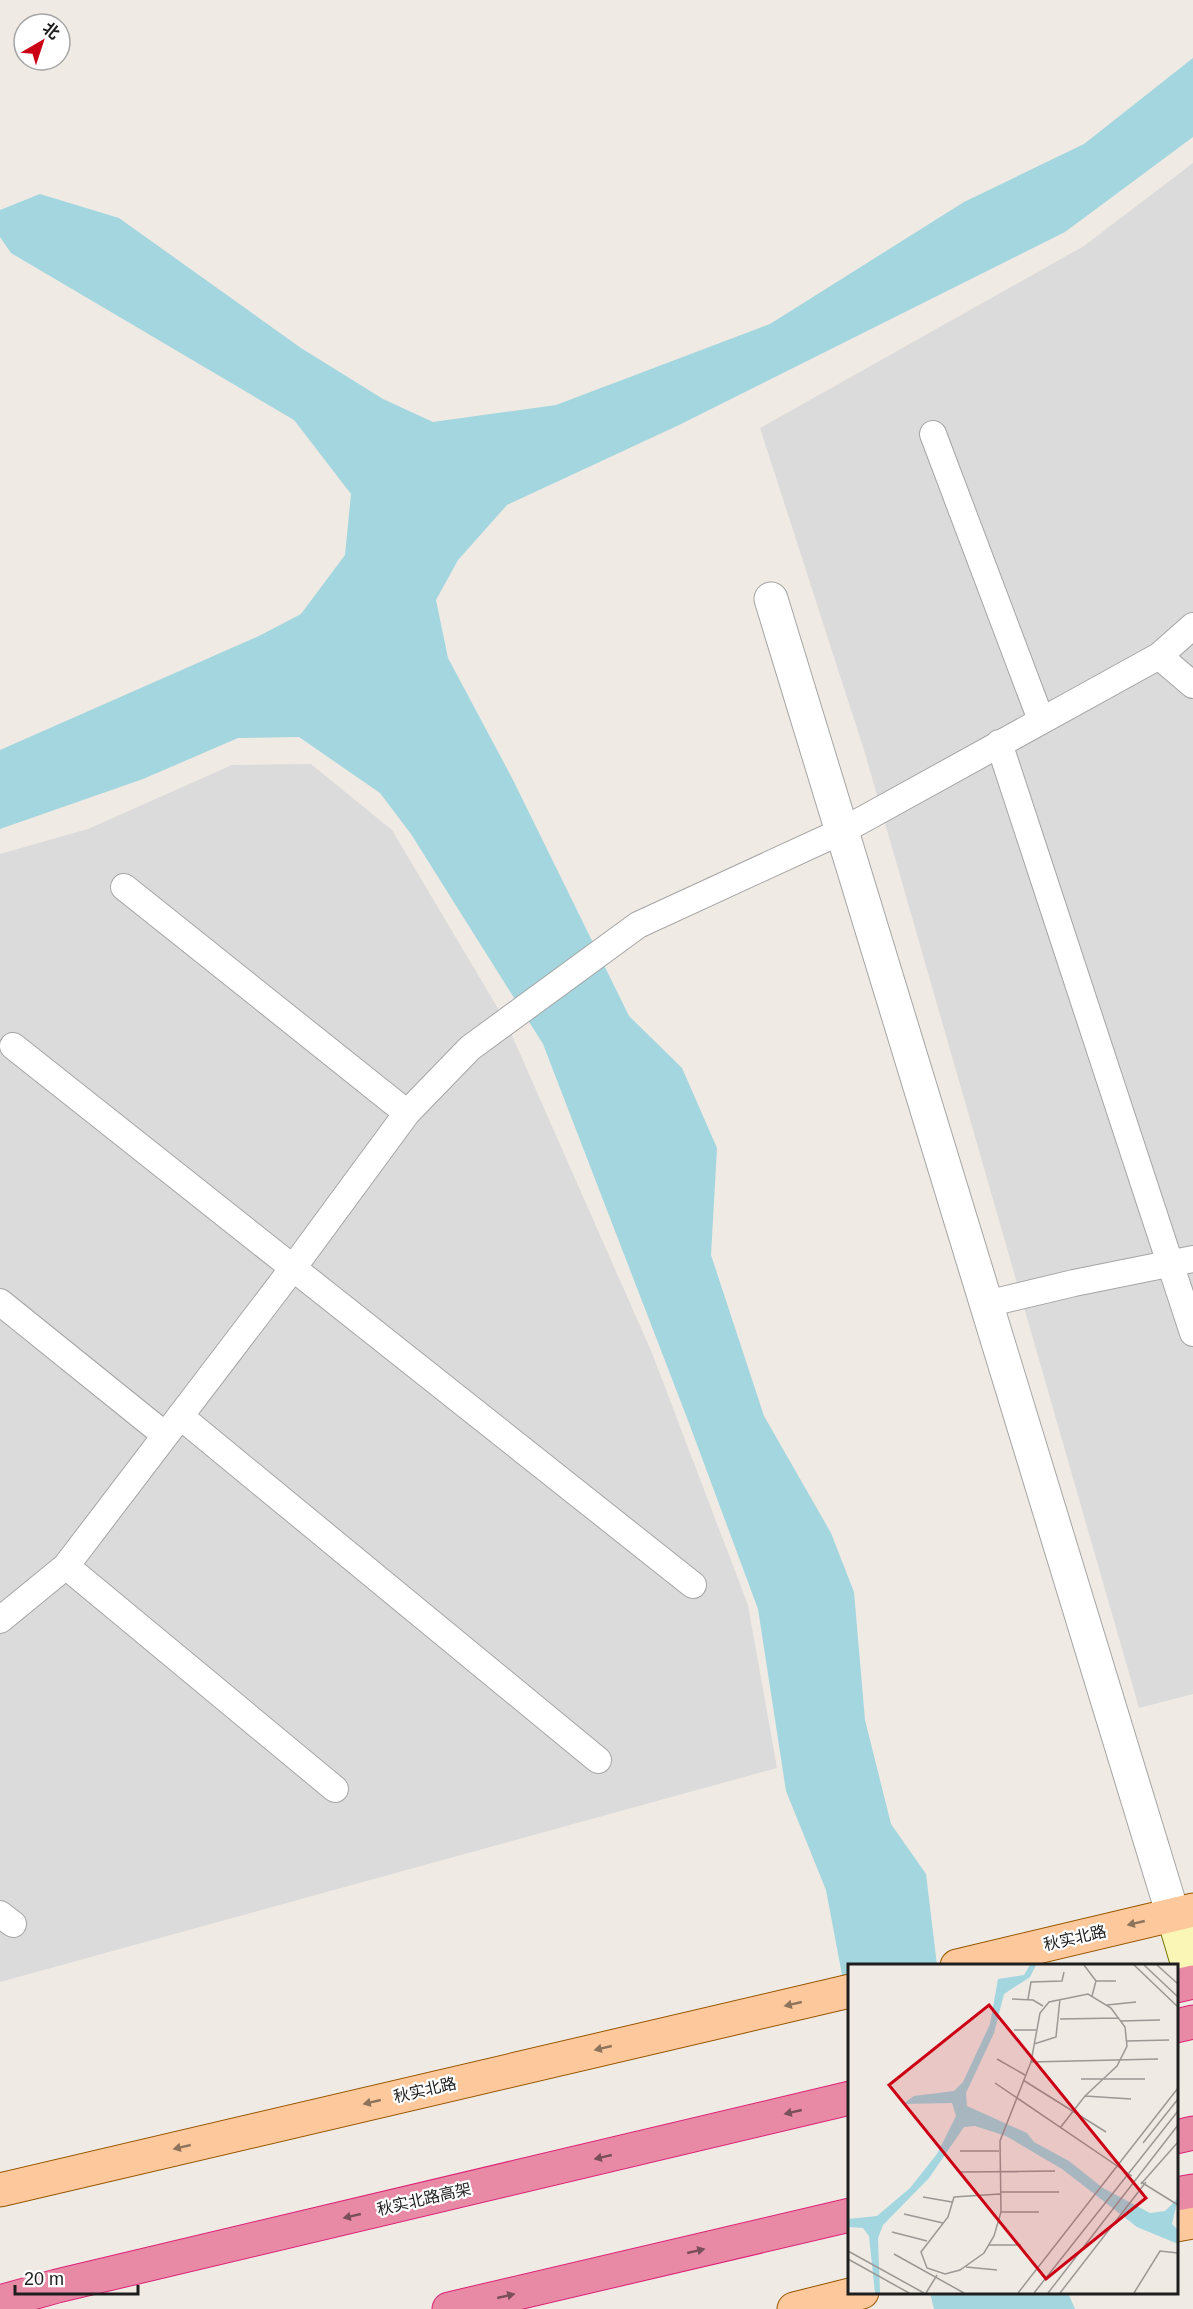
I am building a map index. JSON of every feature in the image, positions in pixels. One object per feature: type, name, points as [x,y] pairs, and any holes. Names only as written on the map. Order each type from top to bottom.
[{"type":"highway","points":[[1178,1986],[1193,1982]]},
{"type":"highway","points":[[1178,2026],[1193,2022]]},
{"type":"highway","name":"秋实北路高架","points":[[0,2302],[68,2283],[848,2098]]},
{"type":"highway","points":[[1178,2136],[1193,2133]]},
{"type":"highway","points":[[1178,2194],[1193,2191]]},
{"type":"highway","points":[[449,2309],[848,2214]]},
{"type":"main road","name":"秋实北路","points":[[961,1964],[1183,1912]]},
{"type":"main road","name":"秋实北路","points":[[0,2190],[848,1991]]},
{"type":"main road","points":[[1178,2225],[1193,2222]]},
{"type":"main road","points":[[794,2309],[854,2294]]},
{"type":"street","points":[[771,599],[986,1304],[1183,1912],[1193,1982]]},
{"type":"lane","points":[[933,434],[1041,720]]},
{"type":"lane","points":[[0,1620],[66,1566],[293,1268],[407,1113],[470,1048],[638,925],[842,831],[1159,656],[1193,626]]},
{"type":"lane","points":[[1159,656],[1193,685]]},
{"type":"lane","points":[[999,743],[1181,1261],[1193,1333]]},
{"type":"lane","points":[[124,888],[407,1113]]},
{"type":"lane","points":[[13,1046],[693,1585]]},
{"type":"lane","points":[[986,1304],[1181,1261]]},
{"type":"lane","points":[[0,1302],[172,1426],[598,1760]]},
{"type":"lane","points":[[66,1566],[335,1789]]},
{"type":"shaded area","points":[[1193,163],[1193,1694],[1139,1708],[864,750],[760,428],[1084,246]]},
{"type":"shaded area","points":[[311,764],[392,830],[506,1022],[652,1353],[748,1605],[777,1768],[0,1982],[0,854],[88,829],[232,765]]},
{"type":"water","points":[[1193,58],[1193,137],[1065,232],[679,425],[507,505],[458,560],[436,600],[448,658],[512,778],[629,1016],[682,1068],[717,1148],[711,1255],[764,1416],[831,1533],[854,1592],[865,1720],[891,1824],[926,1874],[937,1964],[848,1964],[848,2007],[826,1890],[786,1791],[758,1609],[689,1423],[543,1044],[411,834],[380,793],[299,737],[238,738],[143,779],[0,829],[0,750],[259,636],[301,614],[345,555],[351,494],[294,420],[11,253],[0,237],[0,210],[40,194],[119,218],[301,348],[383,399],[433,422],[556,405],[770,324],[964,202],[1084,144]]},
{"type":"water","points":[[930,2294],[1068,2294],[1075,2309],[934,2309]]}]
